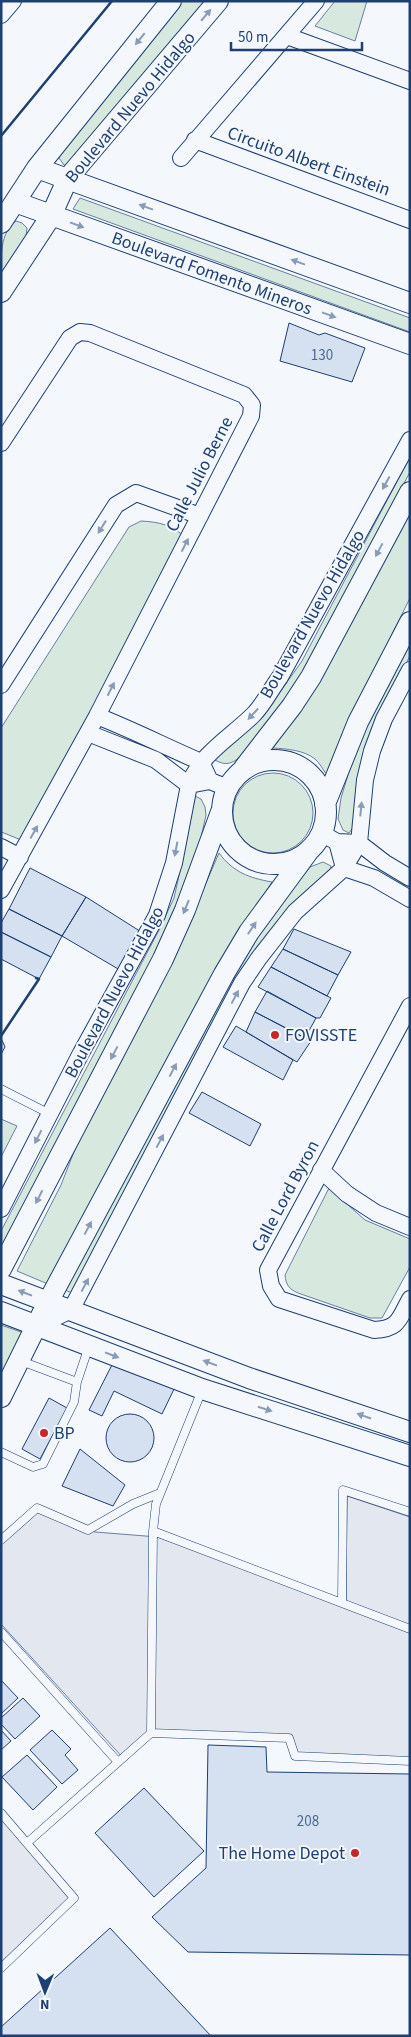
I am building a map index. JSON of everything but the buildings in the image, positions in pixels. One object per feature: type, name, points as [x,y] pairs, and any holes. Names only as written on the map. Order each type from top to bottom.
[{"type":"street","points":[[1,15],[12,1]]},
{"type":"street","name":"Boulevard Nuevo Hidalgo","points":[[1,223],[37,168],[170,1]]},
{"type":"street","name":"Boulevard Nuevo Hidalgo","points":[[1,292],[51,216],[68,178],[218,1]]},
{"type":"street","name":"Circuito Albert Einstein","points":[[181,158],[316,1]]},
{"type":"street","points":[[287,36],[410,81]]},
{"type":"street","name":"Circuito Albert Einstein","points":[[195,140],[410,220]]},
{"type":"street","points":[[37,168],[410,303]]},
{"type":"street","name":"Boulevard Fomento Mineros","points":[[15,202],[410,344]]},
{"type":"street","name":"Calle Julio Berne","points":[[1,443],[70,338],[80,332],[90,333],[244,395],[252,405],[251,416],[97,716],[1,890]]},
{"type":"street","name":"Boulevard Nuevo Hidalgo","points":[[1,1209],[157,915],[174,863],[193,773],[201,762],[255,713],[280,676],[410,440]]},
{"type":"street","name":"Boulevard Nuevo Hidalgo","points":[[244,769],[292,706],[311,676],[410,492]]},
{"type":"street","points":[[1,686],[116,505],[136,493],[200,516]]},
{"type":"street","points":[[325,804],[358,722],[410,622]]},
{"type":"street","points":[[38,1326],[71,1310],[242,984],[259,958],[295,912],[344,868],[358,843],[364,780],[372,751],[384,719],[410,670]]},
{"type":"street","points":[[97,716],[151,738],[159,752],[189,785],[219,784],[236,776],[252,764],[271,760],[281,760],[299,766],[307,771],[319,786],[325,804],[329,838],[344,868],[374,878],[410,899]]},
{"type":"street","points":[[88,733],[201,762],[219,784],[223,822],[230,841],[245,855],[254,860],[283,863],[293,860],[329,838],[358,843],[384,863],[410,878]]},
{"type":"street","name":"Boulevard Nuevo Hidalgo","points":[[1,1269],[163,959],[185,910],[222,812]]},
{"type":"street","points":[[1,847],[20,857]]},
{"type":"street","points":[[1,1398],[38,1326],[48,1302],[224,974],[249,932],[310,850]]},
{"type":"street","points":[[374,878],[384,863]]},
{"type":"street","name":"Calle Lord Byron","points":[[410,1006],[268,1270],[271,1286],[279,1299],[374,1330],[387,1329],[398,1322],[410,1299]]},
{"type":"street","points":[[321,1170],[347,1194],[376,1214],[410,1227]]},
{"type":"street","points":[[1,1284],[249,1378],[410,1432]]},
{"type":"street","points":[[1,1312],[202,1389],[410,1456]]},
{"type":"lane","points":[[1,1089],[50,1114]]},
{"type":"lane","points":[[1,1452],[33,1467],[42,1464],[74,1402],[77,1382],[89,1346]]},
{"type":"lane","points":[[20,1360],[77,1382]]},
{"type":"lane","points":[[151,1733],[153,1531],[156,1504],[202,1389]]},
{"type":"lane","points":[[342,1603],[343,1490],[410,1512]]},
{"type":"lane","points":[[1,1540],[37,1508],[88,1530],[133,1504],[160,1493]]},
{"type":"lane","points":[[153,1531],[410,1629]]},
{"type":"lane","points":[[1,1632],[118,1762]]},
{"type":"lane","points":[[27,1843],[151,1733],[288,1738],[295,1756],[410,1761]]},
{"type":"lane","points":[[1,1813],[74,1898],[1,1968]]},
{"type":"shaded area","points":[[180,1],[206,1],[70,166],[64,165],[59,158],[59,152]]},
{"type":"shaded area","points":[[335,1],[367,1],[355,41],[315,26]]},
{"type":"shaded area","points":[[80,198],[410,318],[410,332],[73,209]]},
{"type":"shaded area","points":[[16,221],[22,223],[27,228],[26,237],[1,276],[2,245],[7,232]]},
{"type":"shaded area","points":[[410,457],[410,472],[309,663],[287,698],[240,757],[228,763],[215,760],[275,699],[302,661]]},
{"type":"shaded area","points":[[410,510],[410,598],[350,719],[327,775],[311,756],[295,750],[273,748],[308,699]]},
{"type":"shaded area","points":[[141,521],[165,525],[176,530],[186,538],[26,842],[1,832],[1,728],[129,527]]},
{"type":"shaded area","points":[[410,639],[410,656],[379,715],[364,756],[355,799],[354,826],[349,833],[343,830],[338,819],[341,798],[354,755],[371,713]]},
{"type":"shaded area","points":[[273,773],[288,776],[301,785],[310,798],[313,813],[310,828],[301,841],[288,850],[273,853],[258,850],[245,841],[236,828],[233,813],[236,798],[245,785],[258,776]]},
{"type":"shaded area","points":[[195,796],[201,799],[206,815],[197,856],[166,935],[1,1247],[1,1231],[174,898]]},
{"type":"shaded area","points":[[219,853],[224,860],[242,873],[272,882],[216,971],[48,1284],[17,1271],[61,1185],[86,1121],[174,957]]},
{"type":"shaded area","points":[[323,862],[331,866],[330,871],[295,903],[263,940],[239,976],[72,1293],[65,1290],[255,935],[310,867]]},
{"type":"shaded area","points":[[1,1119],[17,1126],[1,1157]]},
{"type":"shaded area","points":[[329,1188],[365,1220],[410,1239],[410,1267],[382,1318],[370,1318],[298,1293],[287,1284],[285,1275]]},
{"type":"shaded area","points":[[1,1325],[24,1333],[1,1388]]},
{"type":"shaded area","points":[[347,1496],[410,1517],[410,1758],[298,1753],[291,1736],[156,1730],[124,1759],[1,1624],[1,1545],[37,1512],[95,1532],[158,1537],[346,1602]]},
{"type":"shaded area","points":[[1,1813],[74,1898],[1,1968]]},
{"type":"wall","points":[[1,136],[112,1]]},
{"type":"wall","points":[[1,1036],[39,979],[36,978]]},
{"type":"place","name":"FOVISSTE","points":[[275,1035]]},
{"type":"place","name":"BP","points":[[44,1433]]},
{"type":"place","name":"The Home Depot","points":[[355,1853]]}]
